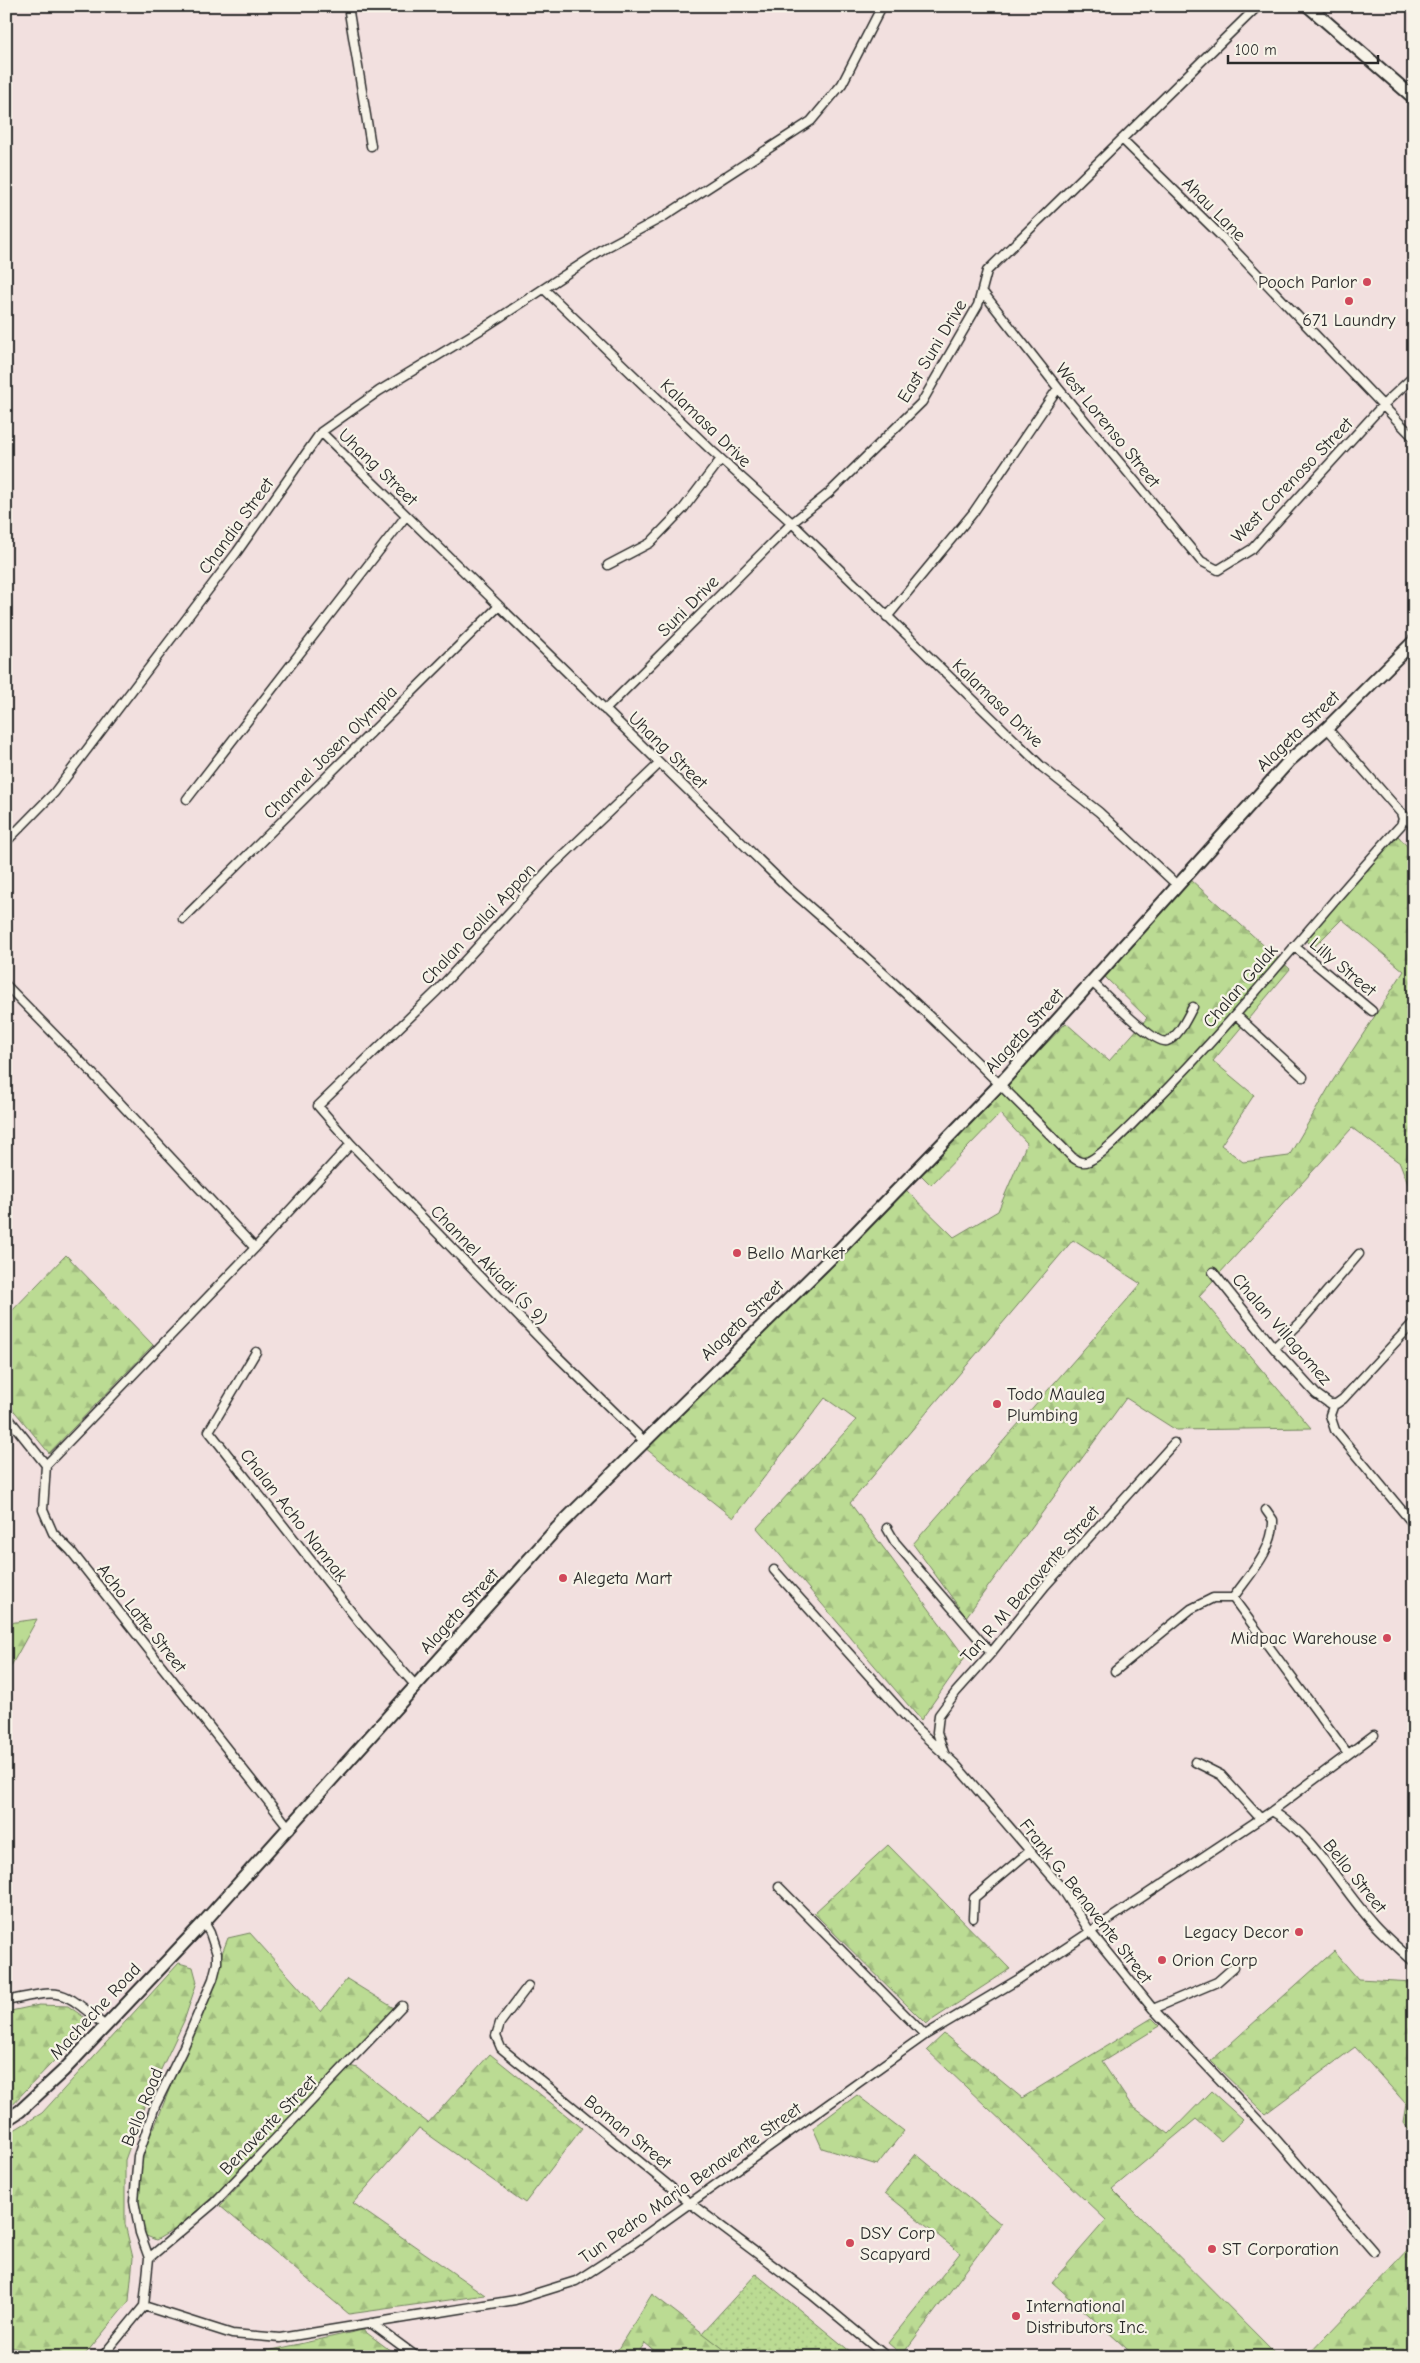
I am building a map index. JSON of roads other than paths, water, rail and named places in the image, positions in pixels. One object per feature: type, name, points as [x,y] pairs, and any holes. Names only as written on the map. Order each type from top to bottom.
[{"type":"main road","points":[[1308,6],[1414,98]]},
{"type":"main road","name":"Alageta Street","points":[[204,1922],[290,1829],[529,1558],[644,1440],[837,1252],[1000,1084],[1290,760],[1327,728],[1414,641]]},
{"type":"main road","name":"Macheche Road","points":[[6,2120],[20,2111],[63,2071],[104,2025],[204,1922]]},
{"type":"street","points":[[348,6],[371,146]]},
{"type":"street","points":[[544,289],[609,246],[663,217],[811,121],[842,84],[882,6]]},
{"type":"street","points":[[1123,140],[1258,6]]},
{"type":"street","name":"East Suni Drive","points":[[792,524],[829,494],[922,402],[978,305],[987,271],[1123,140]]},
{"type":"street","name":"Ahau Lane","points":[[1123,140],[1228,243],[1336,354],[1382,406],[1414,438]]},
{"type":"street","name":"Chandia Street","points":[[6,842],[54,793],[237,552],[320,432],[379,391],[544,289]]},
{"type":"street","name":"Kalamasa Drive","points":[[544,289],[720,459],[792,524],[1042,767],[1099,812],[1177,885]]},
{"type":"street","name":"West Lorenso Street","points":[[982,291],[1058,388],[1201,561],[1218,570]]},
{"type":"street","name":"West Corenoso Street","points":[[1218,570],[1252,549],[1382,406],[1414,376]]},
{"type":"street","points":[[888,618],[973,513],[1058,388]]},
{"type":"street","name":"Uhang Street","points":[[320,432],[788,888],[836,929],[1000,1084]]},
{"type":"street","points":[[608,565],[650,543],[683,508],[720,459]]},
{"type":"street","points":[[187,800],[406,516]]},
{"type":"street","name":"Suni Drive","points":[[605,710],[792,524]]},
{"type":"street","name":"Channel Josen Olympia","points":[[183,919],[499,606]]},
{"type":"street","points":[[1327,728],[1414,827]]},
{"type":"street","name":"Chalan Gollai Appon","points":[[318,1106],[437,991],[551,867],[660,763]]},
{"type":"street","name":"Chalan Galak","points":[[1000,1084],[1072,1157],[1084,1163],[1094,1158],[1136,1120],[1236,1015],[1294,946],[1401,826],[1403,819],[1401,812]]},
{"type":"street","name":"Lilly Street","points":[[1294,946],[1372,1011]]},
{"type":"street","points":[[1092,982],[1161,1042],[1167,1041],[1174,1036],[1193,1007]]},
{"type":"street","points":[[6,985],[92,1073],[255,1248]]},
{"type":"street","points":[[1236,1015],[1303,1077]]},
{"type":"street","name":"Channel Akiadi (S 9)","points":[[318,1106],[351,1144],[553,1352],[644,1440]]},
{"type":"street","points":[[6,1414],[46,1465],[255,1248],[351,1144]]},
{"type":"street","points":[[1274,1348],[1299,1324],[1359,1254]]},
{"type":"street","name":"Chalan Villagomez","points":[[1213,1272],[1274,1348],[1321,1399],[1334,1404],[1343,1399],[1414,1322]]},
{"type":"street","name":"Chalan Acho Nannak","points":[[256,1352],[208,1431],[360,1622],[416,1686]]},
{"type":"street","points":[[1334,1404],[1330,1416],[1335,1430],[1414,1525]]},
{"type":"street","name":"Tan R M Benavente Street","points":[[944,1755],[937,1732],[940,1715],[956,1692],[991,1653],[1045,1586],[1174,1443]]},
{"type":"street","name":"Acho Latte Street","points":[[46,1465],[42,1510],[53,1532],[77,1559],[290,1829]]},
{"type":"street","points":[[1233,1598],[1255,1568],[1271,1538],[1273,1520],[1266,1510]]},
{"type":"street","points":[[887,1528],[895,1542],[991,1653]]},
{"type":"street","name":"Frank G. Benavente Street","points":[[774,1570],[917,1729],[956,1765],[1061,1887],[1089,1930],[1153,2009],[1275,2138],[1373,2252]]},
{"type":"street","points":[[1115,1671],[1191,1609],[1213,1598],[1233,1598]]},
{"type":"street","points":[[1233,1598],[1348,1754]]},
{"type":"street","name":"Tun Pedro Maria Benavente Street","points":[[144,2306],[232,2334],[280,2338],[514,2300],[576,2281],[630,2246],[925,2035],[1019,1979],[1089,1930],[1272,1811],[1374,1735]]},
{"type":"street","points":[[1195,1762],[1221,1775],[1260,1818]]},
{"type":"street","name":"Bello Street","points":[[1272,1811],[1286,1819],[1325,1862],[1372,1922],[1414,1962]]},
{"type":"street","points":[[973,1918],[974,1898],[1030,1851]]},
{"type":"street","points":[[778,1887],[925,2035]]},
{"type":"street","name":"Bello Road","points":[[144,2306],[149,2258],[140,2233],[134,2201],[138,2156],[155,2106],[213,1979],[217,1954],[204,1922]]},
{"type":"street","points":[[1153,2009],[1217,1982],[1234,1967]]},
{"type":"street","name":"Boman Street","points":[[528,1986],[500,2023],[496,2036],[501,2048],[690,2203],[811,2294],[887,2357]]},
{"type":"street","points":[[6,2001],[50,1992],[70,1997],[104,2025]]},
{"type":"street","name":"Benavente Street","points":[[149,2258],[214,2203],[402,2006]]},
{"type":"street","points":[[102,2357],[144,2306]]},
{"type":"street","points":[[371,2323],[417,2357]]},
{"type":"place","name":"Pooch Parlor","points":[[1367,282]]},
{"type":"place","name":"671 Laundry","points":[[1349,301]]},
{"type":"place","name":"Bello Market","points":[[737,1253]]},
{"type":"place","name":"Todo Mauleg Plumbing","points":[[997,1404]]},
{"type":"place","name":"Alegeta Mart","points":[[563,1578]]},
{"type":"place","name":"Midpac Warehouse","points":[[1387,1638]]},
{"type":"place","name":"Legacy Decor","points":[[1299,1932]]},
{"type":"place","name":"Orion Corp","points":[[1162,1960]]},
{"type":"place","name":"DSY Corp Scapyard","points":[[850,2243]]},
{"type":"place","name":"ST Corporation","points":[[1212,2249]]},
{"type":"place","name":"International Distributors Inc.","points":[[1016,2316]]}]
